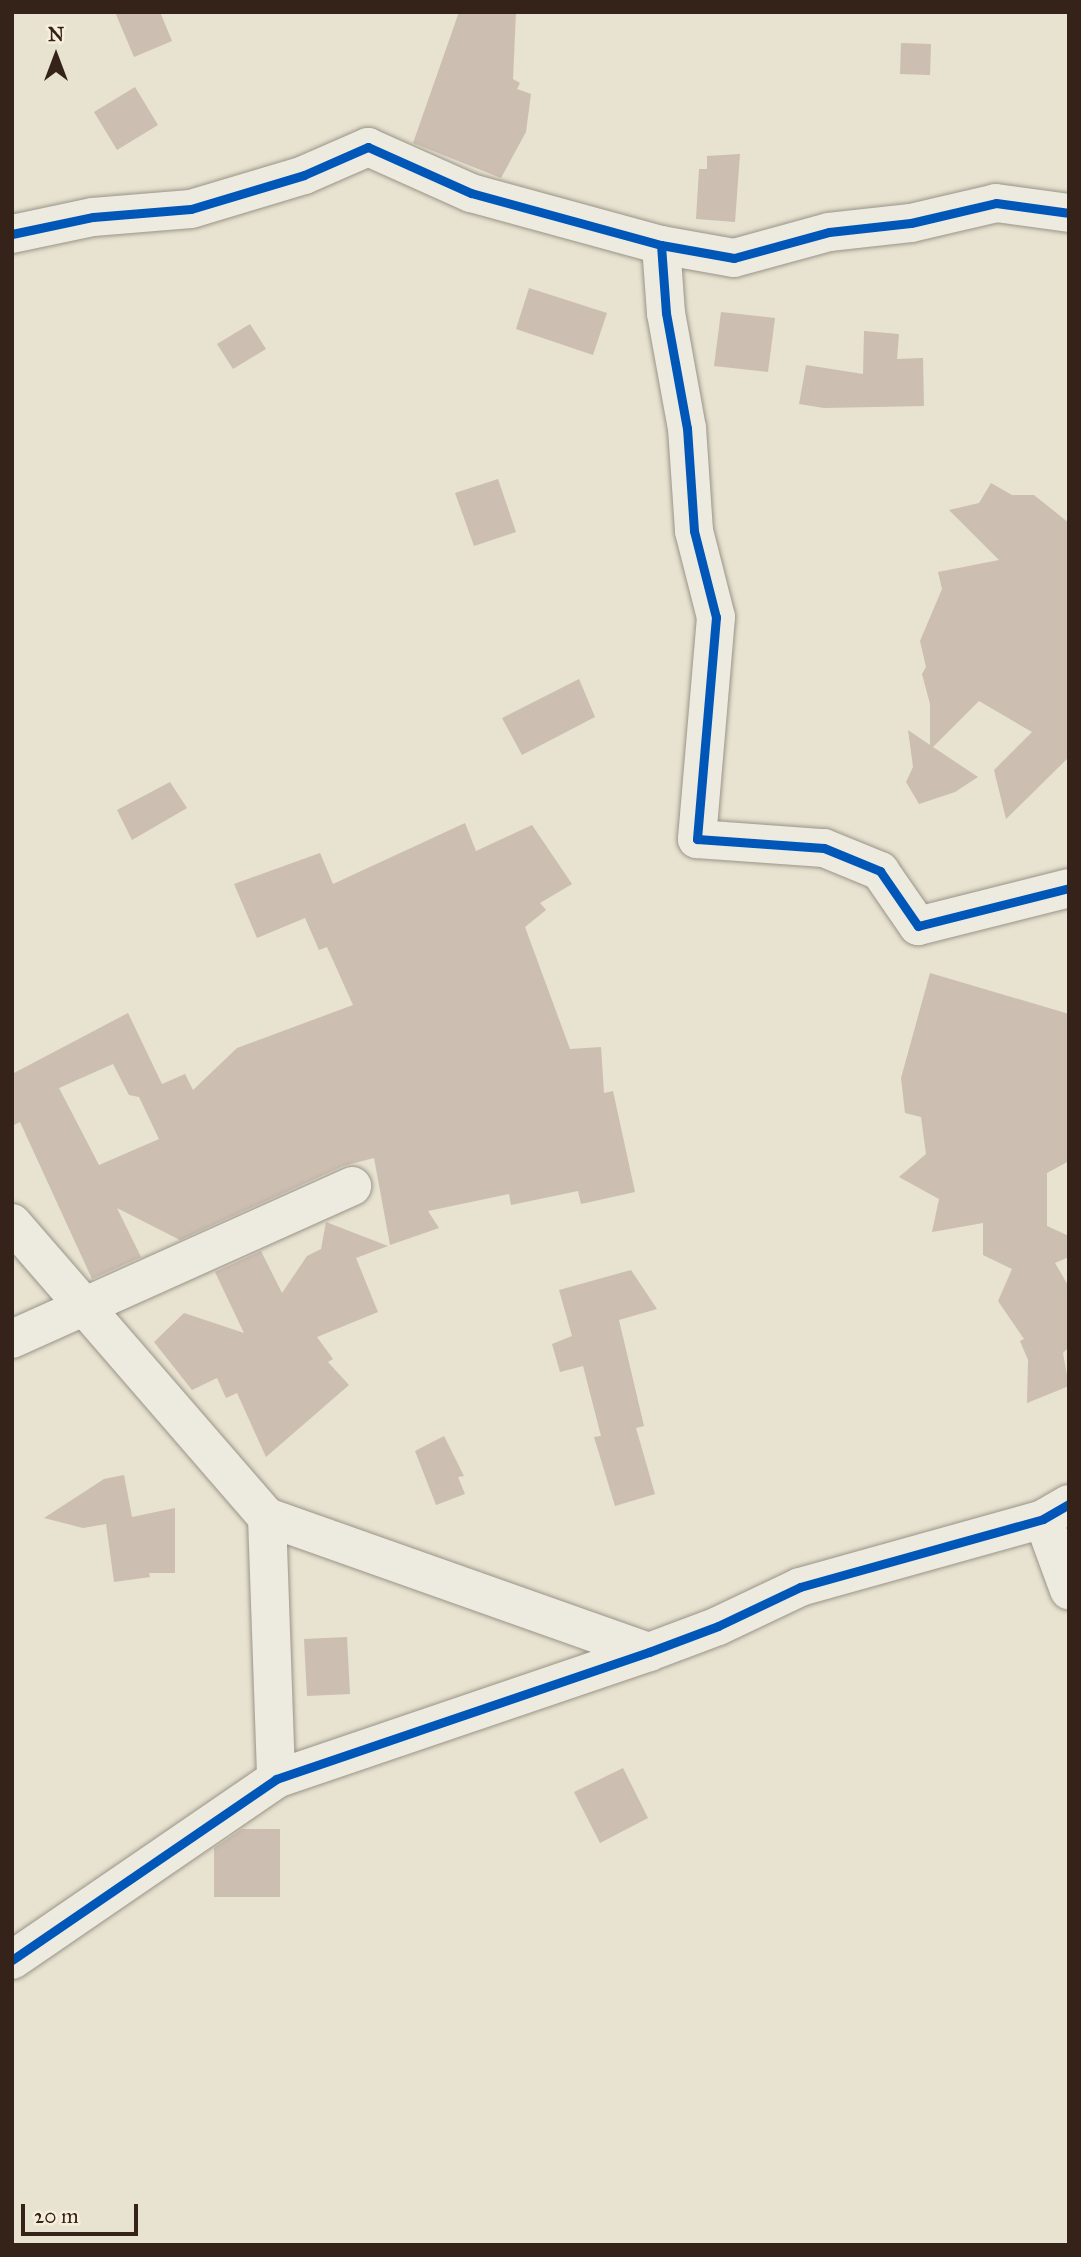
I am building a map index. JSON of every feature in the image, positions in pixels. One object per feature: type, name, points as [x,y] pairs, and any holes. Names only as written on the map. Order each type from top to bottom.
[{"type":"street","points":[[12,234],[93,217],[191,209],[303,175],[368,147],[471,193],[661,246],[734,258],[829,232],[911,223],[996,204],[1069,213]]},
{"type":"street","points":[[661,246],[666,313],[687,428],[694,531],[716,617],[697,839],[824,848],[880,871],[918,926],[1069,888]]},
{"type":"street","points":[[12,1339],[352,1186]]},
{"type":"street","points":[[12,1223],[267,1517],[649,1652]]},
{"type":"street","points":[[12,1960],[276,1779],[649,1652],[800,1587],[1056,1512],[1069,1590]]},
{"type":"street","points":[[267,1517],[276,1779]]},
{"type":"building","points":[[115,12],[160,12],[172,41],[134,57]]},
{"type":"building","points":[[459,12],[516,12],[513,79],[520,83],[517,89],[531,94],[526,132],[501,178],[413,143]]},
{"type":"building","points":[[901,43],[931,44],[930,75],[900,74]]},
{"type":"building","points":[[135,87],[158,125],[117,150],[94,112]]},
{"type":"building","points":[[740,154],[735,222],[696,219],[699,169],[707,169],[707,156]]},
{"type":"building","points":[[529,288],[607,313],[593,355],[516,329]]},
{"type":"building","points":[[721,312],[775,318],[768,372],[714,366]]},
{"type":"building","points":[[250,324],[266,349],[233,369],[217,344]]},
{"type":"building","points":[[864,331],[899,334],[897,359],[923,358],[924,406],[824,408],[799,404],[806,365],[863,374]]},
{"type":"building","points":[[498,479],[516,532],[474,546],[455,493]]},
{"type":"building","points":[[991,483],[1012,495],[1034,495],[1069,523],[1069,757],[1006,819],[994,770],[1032,732],[979,701],[933,747],[978,777],[955,792],[919,804],[906,782],[913,767],[908,730],[930,745],[930,704],[922,674],[926,667],[920,641],[942,589],[938,572],[999,560],[949,510],[979,503]]},
{"type":"building","points":[[579,679],[595,717],[522,755],[502,718]]},
{"type":"building","points":[[170,782],[187,808],[132,840],[117,810]]},
{"type":"building","points":[[465,823],[476,851],[532,825],[572,884],[540,903],[546,910],[525,927],[570,1049],[601,1047],[604,1093],[613,1091],[635,1192],[581,1204],[578,1191],[511,1205],[509,1194],[428,1211],[439,1228],[390,1245],[374,1158],[343,1166],[180,1240],[117,1208],[141,1257],[92,1279],[20,1122],[12,1126],[12,1074],[128,1013],[162,1084],[185,1074],[193,1090],[237,1048],[353,1005],[327,947],[319,950],[305,918],[257,938],[234,884],[320,853],[333,884]],"holes":[[[113,1064],[129,1095],[139,1097],[159,1139],[99,1165],[59,1088]]]},
{"type":"building","points":[[930,973],[1069,1014],[1069,1161],[1047,1173],[1047,1226],[1069,1236],[1069,1257],[1055,1263],[1069,1287],[1069,1347],[1063,1353],[1069,1386],[1027,1403],[1028,1360],[1020,1341],[1024,1339],[998,1301],[1012,1269],[983,1255],[983,1223],[932,1232],[939,1199],[899,1177],[926,1154],[921,1117],[905,1113],[901,1078]]},
{"type":"building","points":[[326,1222],[388,1246],[356,1258],[378,1312],[317,1337],[333,1359],[328,1362],[349,1385],[266,1457],[237,1393],[226,1398],[217,1378],[192,1390],[154,1342],[184,1313],[244,1333],[215,1272],[261,1251],[282,1293],[307,1256],[321,1249]]},
{"type":"building","points":[[631,1270],[657,1309],[619,1320],[644,1426],[636,1428],[655,1494],[615,1506],[594,1437],[601,1436],[583,1366],[560,1372],[552,1344],[572,1336],[559,1290]]},
{"type":"building","points":[[444,1436],[464,1476],[458,1477],[465,1494],[436,1505],[415,1451]]},
{"type":"building","points":[[124,1475],[132,1517],[175,1508],[175,1573],[149,1573],[150,1577],[114,1582],[106,1524],[83,1528],[44,1518],[104,1479]]},
{"type":"building","points":[[347,1637],[350,1694],[307,1696],[304,1639]]},
{"type":"building","points":[[623,1768],[648,1818],[600,1843],[574,1792]]},
{"type":"building","points":[[242,1829],[280,1829],[280,1897],[214,1897],[214,1848]]},
{"type":"cycle path","points":[[12,234],[93,217],[191,209],[304,175],[368,147],[471,193],[661,245],[734,258],[829,232],[911,223],[996,203],[1069,213]]},
{"type":"cycle path","points":[[661,245],[666,313],[687,428],[694,531],[716,617],[697,839],[824,848],[880,871],[918,926],[1069,888]]},
{"type":"cycle path","points":[[12,1960],[276,1779],[649,1652],[718,1626],[800,1587],[1043,1519],[1069,1504]]}]
